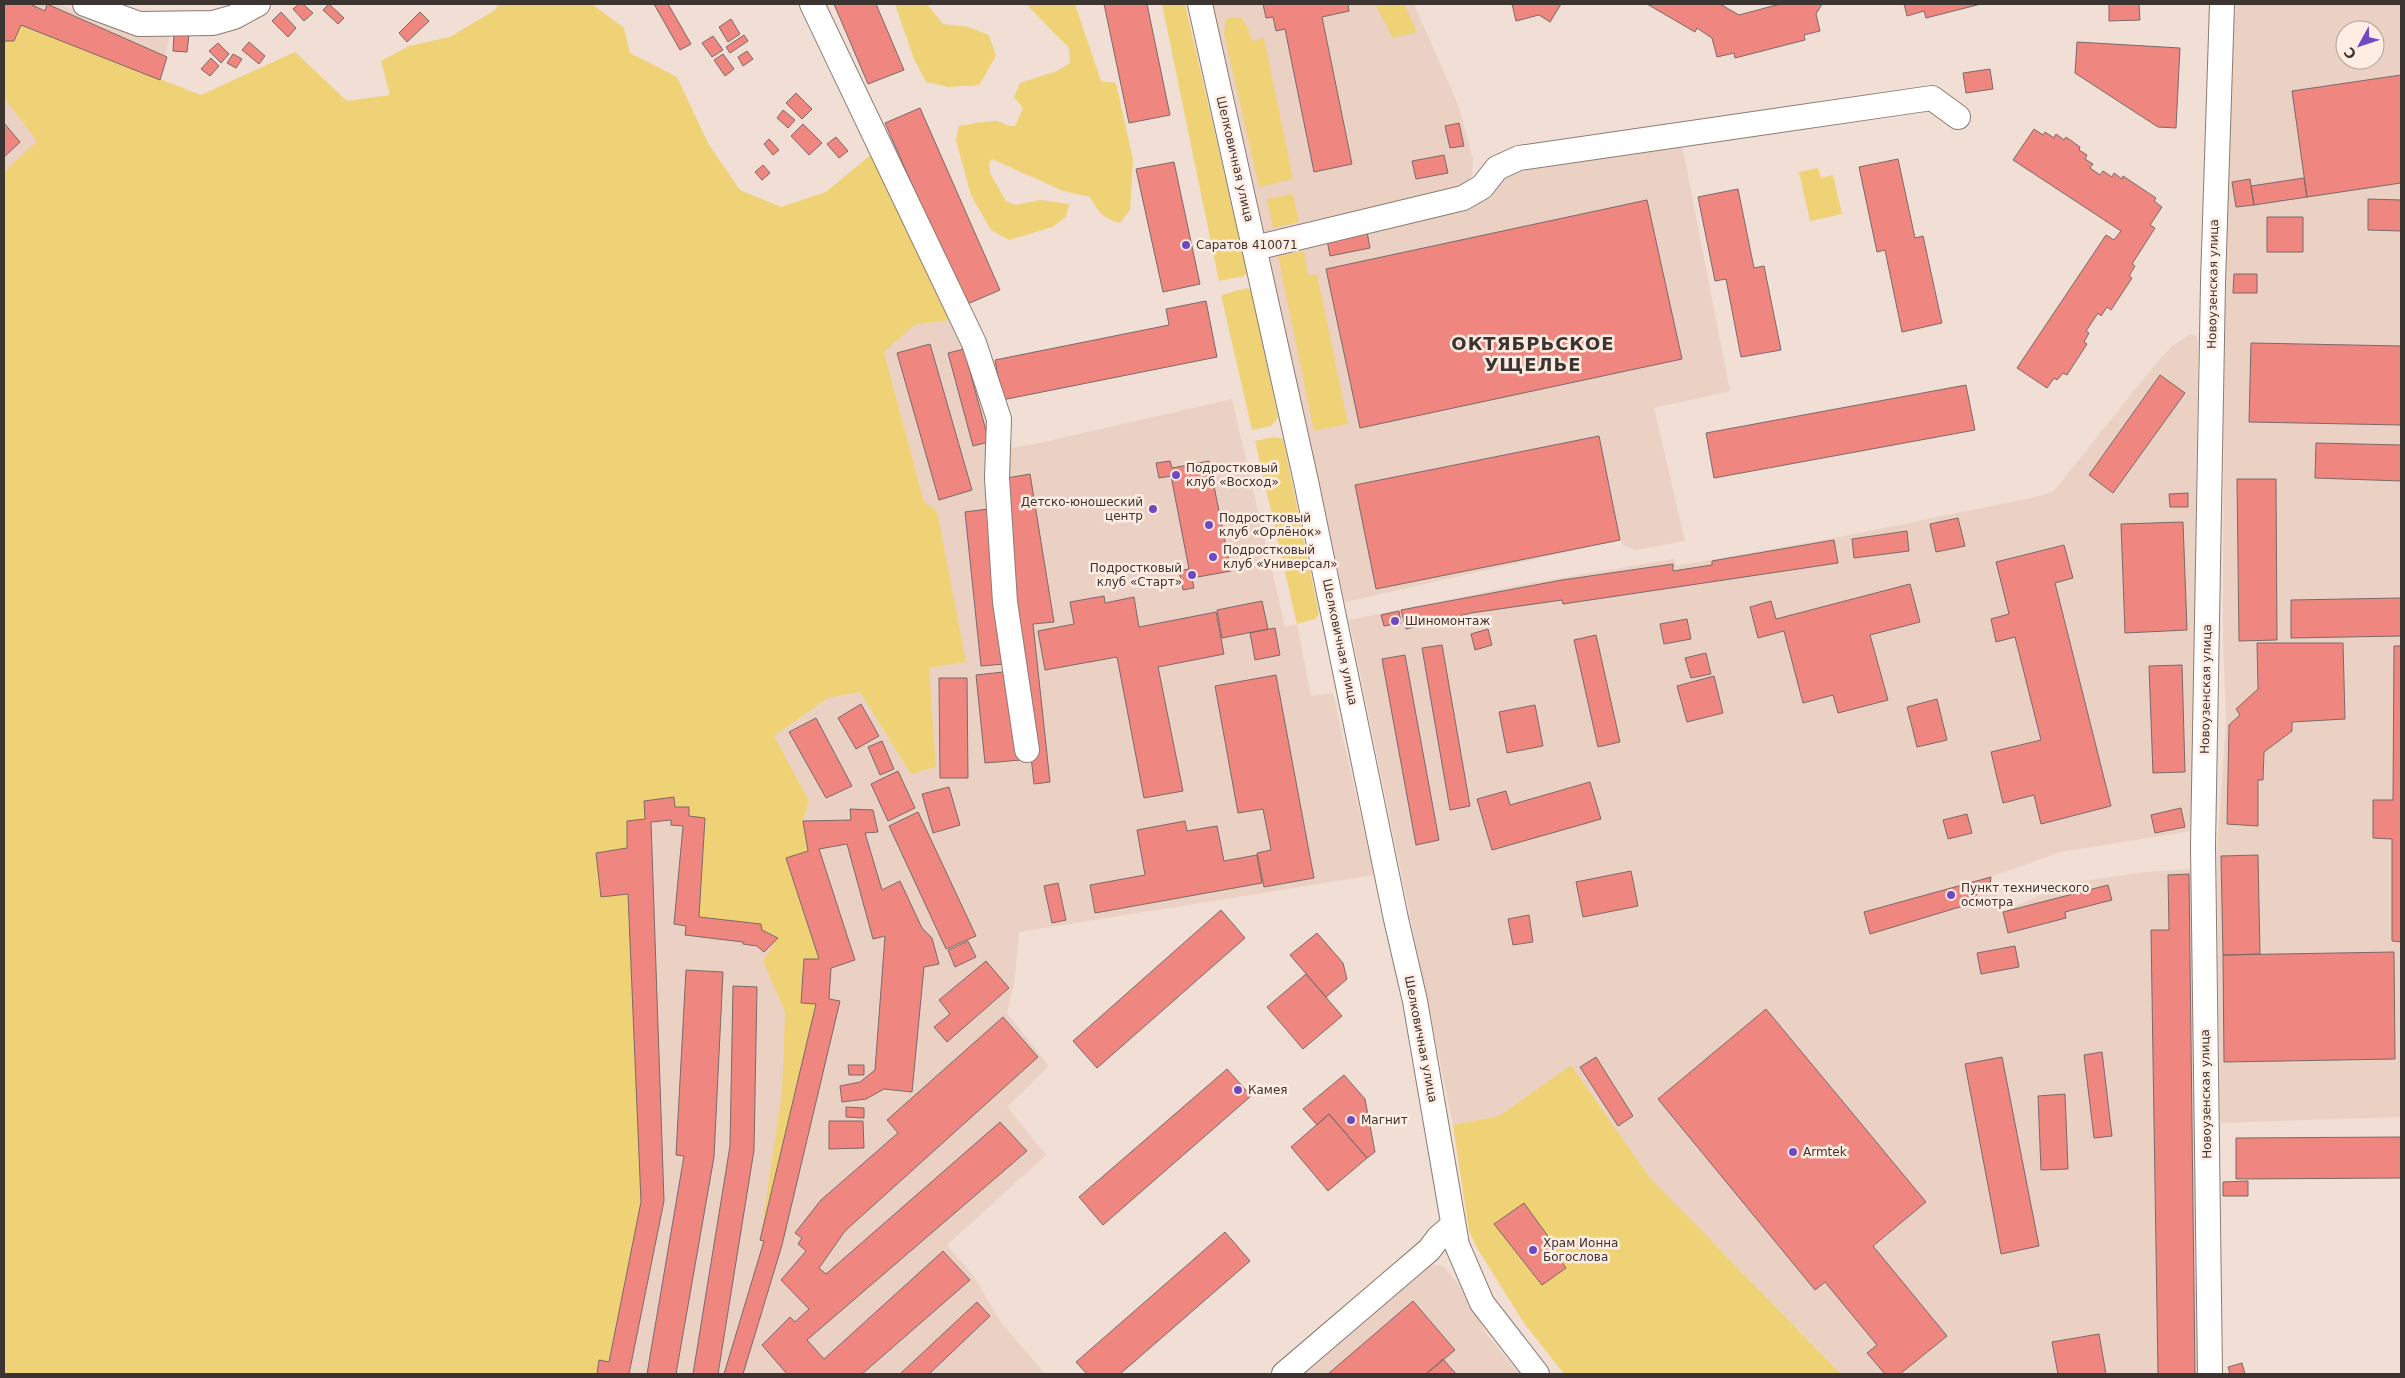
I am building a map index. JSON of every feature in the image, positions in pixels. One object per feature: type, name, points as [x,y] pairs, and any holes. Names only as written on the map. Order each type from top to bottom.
[{"type":"street","points":[[85,4],[139,24],[213,23],[234,17],[258,4]]},
{"type":"street","points":[[812,4],[974,343],[999,419],[996,478],[1005,602],[1027,750]]},
{"type":"street","name":"Шелковичная улица","points":[[1200,4],[1255,248],[1415,1001],[1457,1246],[1467,1274],[1482,1304],[1537,1374]]},
{"type":"street","name":"Новоузенская улица","points":[[2210,1374],[2203,846],[2212,291],[2222,4]]},
{"type":"street","points":[[1255,248],[1463,198],[1482,187],[1497,168],[1519,158],[1932,98],[1958,117]]},
{"type":"street","points":[[1284,1374],[1429,1250],[1439,1237],[1453,1225]]},
{"type":"shaded area","points":[[4,4],[58,4],[85,14],[171,31],[160,80],[21,25],[14,41],[5,41],[4,43]]},
{"type":"shaded area","points":[[498,4],[592,4],[624,28],[630,53],[677,77],[709,145],[740,190],[781,207],[826,192],[873,153],[957,319],[914,325],[884,352],[924,502],[937,511],[966,662],[929,668],[936,767],[911,774],[860,692],[828,698],[774,736],[809,801],[803,821],[808,851],[787,858],[819,959],[804,959],[801,1003],[816,1004],[760,1240],[782,1092],[785,1012],[763,961],[778,937],[762,930],[761,924],[699,917],[705,818],[689,816],[675,807],[673,797],[645,819],[627,848],[596,854],[601,897],[628,894],[641,1202],[609,1362],[599,1361],[597,1374],[4,1374],[4,172],[37,141],[4,98],[4,43],[5,41],[14,41],[21,25],[201,95],[295,52],[347,101],[390,95],[381,61],[409,46],[450,37],[495,10]]},
{"type":"shaded area","points":[[895,4],[927,4],[943,24],[968,27],[989,35],[996,56],[979,85],[949,87],[926,82],[914,59]]},
{"type":"shaded area","points":[[1026,4],[1075,4],[1101,81],[1116,83],[1133,160],[1130,210],[1120,223],[1102,214],[1090,197],[1063,191],[992,159],[989,162],[990,173],[1006,201],[1015,205],[1040,200],[1069,204],[1066,217],[1052,227],[1009,240],[991,230],[971,195],[956,140],[959,126],[996,121],[1015,126],[1023,108],[1014,97],[1020,83],[1057,71],[1070,63],[1069,48]]},
{"type":"shaded area","points":[[1162,4],[1185,4],[1247,272],[1244,276],[1219,281]]},
{"type":"shaded area","points":[[1212,4],[1414,4],[1459,107],[1473,159],[1472,175],[1467,185],[1456,193],[1263,236]]},
{"type":"shaded area","points":[[1375,4],[1404,4],[1417,32],[1393,38]]},
{"type":"shaded area","points":[[2229,4],[2401,4],[2401,1117],[2220,1123],[2217,853],[2226,721],[2223,641],[2224,213]]},
{"type":"shaded area","points":[[1241,17],[1248,28],[1252,41],[1264,38],[1293,179],[1259,187],[1224,33],[1226,19]]},
{"type":"shaded area","points":[[4,98],[37,141],[4,172]]},
{"type":"shaded area","points":[[1682,145],[1730,391],[1654,408],[1685,541],[1636,550],[1624,546],[1620,540],[1345,602],[1267,254],[1456,210],[1486,199],[1500,179],[1511,173]]},
{"type":"shaded area","points":[[1818,168],[1821,178],[1833,175],[1842,214],[1810,221],[1799,172]]},
{"type":"shaded area","points":[[1293,194],[1299,222],[1273,228],[1267,199]]},
{"type":"shaded area","points":[[1304,251],[1308,276],[1317,274],[1348,424],[1314,431],[1278,256]]},
{"type":"shaded area","points":[[1247,288],[1251,290],[1278,418],[1271,426],[1252,430],[1221,295]]},
{"type":"shaded area","points":[[957,319],[1001,449],[1035,444],[1232,399],[1285,627],[1297,624],[1311,696],[1333,693],[1374,875],[1019,932],[1015,978],[1007,1013],[1049,1066],[1007,1107],[1046,1155],[947,1245],[974,1277],[1000,1321],[1045,1374],[597,1374],[628,894],[601,897],[596,853],[627,848],[627,821],[674,797],[705,818],[699,917],[761,924],[762,930],[778,938],[763,961],[785,1012],[782,1092],[762,1231],[816,1004],[801,1003],[804,959],[819,959],[786,858],[803,821],[809,801],[774,736],[828,698],[860,692],[911,774],[936,767],[929,668],[966,662],[884,351],[914,325]]},
{"type":"shaded area","points":[[2190,334],[2196,336],[2198,342],[2192,831],[2060,852],[1991,877],[2003,912],[2064,884],[2145,872],[2193,869],[2201,1374],[1841,1374],[1650,1178],[1571,1065],[1499,1116],[1453,1125],[1349,620],[1524,584],[1674,559],[1676,566],[1844,536],[2036,497],[2054,491],[2153,367],[2172,346]]},
{"type":"shaded area","points":[[1274,437],[1283,439],[1319,614],[1315,619],[1297,624],[1255,441]]},
{"type":"shaded area","points":[[1571,1065],[1650,1178],[1841,1374],[1564,1374],[1524,1323],[1477,1248],[1469,1231],[1453,1125],[1499,1116]]},
{"type":"shaded area","points":[[1442,1265],[1456,1281],[1488,1336],[1520,1374],[1300,1374],[1427,1266]]},
{"type":"building","points":[[4,4],[30,4],[45,11],[47,4],[167,57],[160,80],[21,25],[14,41],[5,41],[4,43]]},
{"type":"building","points":[[299,4],[303,4],[313,13],[304,21],[293,9]]},
{"type":"building","points":[[329,4],[344,18],[338,24],[323,10]]},
{"type":"building","points":[[654,4],[668,4],[691,44],[680,50]]},
{"type":"building","points":[[834,4],[876,4],[904,70],[868,84]]},
{"type":"building","points":[[1104,4],[1147,4],[1170,115],[1129,123]]},
{"type":"building","points":[[1263,4],[1348,4],[1349,11],[1322,17],[1352,164],[1314,172],[1285,29],[1276,31],[1273,17],[1266,18]]},
{"type":"building","points":[[1512,4],[1561,4],[1550,22],[1539,15],[1516,21]]},
{"type":"building","points":[[1647,4],[1720,4],[1739,15],[1780,4],[1822,4],[1816,14],[1820,31],[1804,35],[1805,40],[1735,58],[1734,53],[1717,57],[1712,38],[1697,28],[1695,32]]},
{"type":"building","points":[[1904,4],[1981,4],[1926,18],[1924,11],[1907,16]]},
{"type":"building","points":[[2109,4],[2139,4],[2140,20],[2109,21]]},
{"type":"building","points":[[281,12],[296,28],[288,37],[272,21]]},
{"type":"building","points":[[420,12],[429,21],[407,42],[399,33]]},
{"type":"building","points":[[731,19],[740,34],[728,42],[719,27]]},
{"type":"building","points":[[174,33],[189,35],[187,52],[173,51]]},
{"type":"building","points":[[744,35],[748,41],[730,53],[726,47]]},
{"type":"building","points":[[713,36],[723,50],[712,57],[702,43]]},
{"type":"building","points":[[249,42],[265,56],[259,64],[242,50]]},
{"type":"building","points":[[2077,42],[2180,48],[2176,128],[2158,127],[2075,73]]},
{"type":"building","points":[[218,43],[229,54],[221,63],[209,51]]},
{"type":"building","points":[[747,51],[753,59],[743,66],[738,57]]},
{"type":"building","points":[[233,54],[242,59],[236,68],[227,63]]},
{"type":"building","points":[[723,54],[734,69],[725,76],[714,60]]},
{"type":"building","points":[[211,58],[219,66],[210,76],[201,69]]},
{"type":"building","points":[[1990,69],[1993,89],[1966,93],[1963,73]]},
{"type":"building","points":[[2401,75],[2401,183],[2307,197],[2292,91]]},
{"type":"building","points":[[796,93],[812,109],[802,119],[786,103]]},
{"type":"building","points":[[920,108],[1000,290],[965,305],[885,123]]},
{"type":"building","points":[[783,110],[795,120],[788,128],[777,118]]},
{"type":"building","points":[[4,123],[20,142],[4,157]]},
{"type":"building","points":[[1459,123],[1464,146],[1450,148],[1445,126]]},
{"type":"building","points":[[803,124],[822,143],[809,155],[791,136]]},
{"type":"building","points":[[2034,129],[2043,135],[2045,132],[2054,138],[2056,134],[2064,140],[2066,137],[2080,147],[2079,150],[2087,155],[2085,159],[2093,164],[2090,168],[2100,175],[2103,171],[2112,177],[2114,173],[2122,179],[2123,176],[2156,198],[2154,201],[2162,207],[2150,225],[2155,228],[2132,264],[2135,266],[2129,276],[2132,278],[2111,310],[2107,307],[2101,316],[2098,313],[2086,331],[2089,333],[2084,342],[2087,344],[2067,375],[2063,373],[2057,380],[2054,378],[2047,388],[2017,368],[2106,235],[2114,240],[2121,231],[2013,160]]},
{"type":"building","points":[[836,137],[848,151],[839,158],[827,144]]},
{"type":"building","points":[[769,139],[779,150],[773,155],[764,144]]},
{"type":"building","points":[[1444,155],[1448,173],[1416,179],[1412,161]]},
{"type":"building","points":[[1898,159],[1915,238],[1923,236],[1942,323],[1902,332],[1885,250],[1877,252],[1859,167]]},
{"type":"building","points":[[1174,162],[1200,284],[1163,292],[1136,169]]},
{"type":"building","points":[[763,165],[770,173],[762,180],[755,172]]},
{"type":"building","points":[[2304,178],[2307,197],[2254,205],[2251,186]]},
{"type":"building","points":[[2250,179],[2254,205],[2236,207],[2232,182]]},
{"type":"building","points":[[1738,189],[1754,268],[1764,266],[1781,350],[1741,357],[1726,279],[1715,281],[1698,197]]},
{"type":"building","points":[[2368,199],[2401,200],[2401,231],[2368,230]]},
{"type":"building","points":[[1647,200],[1682,359],[1360,428],[1326,269]]},
{"type":"building","points":[[2267,217],[2303,217],[2303,252],[2267,252]]},
{"type":"building","points":[[1367,232],[1370,248],[1330,256],[1327,240]]},
{"type":"building","points":[[2234,274],[2257,274],[2257,293],[2233,293]]},
{"type":"building","points":[[1206,301],[1217,357],[1002,400],[995,360],[1169,325],[1166,309]]},
{"type":"building","points":[[2251,343],[2401,346],[2401,425],[2249,422]]},
{"type":"building","points":[[930,344],[972,490],[939,500],[897,353]]},
{"type":"building","points":[[964,349],[989,442],[973,446],[948,353]]},
{"type":"building","points":[[2160,375],[2185,393],[2113,493],[2089,475]]},
{"type":"building","points":[[1966,385],[1975,430],[1714,478],[1706,433]]},
{"type":"building","points":[[1599,436],[1620,540],[1376,589],[1355,485]]},
{"type":"building","points":[[2316,443],[2401,445],[2401,481],[2315,478]]},
{"type":"building","points":[[1170,461],[1172,468],[1209,461],[1231,571],[1192,578],[1194,588],[1183,590],[1179,571],[1189,569],[1171,476],[1159,478],[1156,463]]},
{"type":"building","points":[[1030,474],[1054,622],[1033,624],[1050,782],[1034,784],[1001,479]]},
{"type":"building","points":[[2237,479],[2276,479],[2277,640],[2239,641]]},
{"type":"building","points":[[2188,493],[2188,507],[2170,507],[2169,494]]},
{"type":"building","points":[[988,509],[1004,664],[981,666],[965,512]]},
{"type":"building","points":[[1958,518],[1965,546],[1936,552],[1930,524]]},
{"type":"building","points":[[2183,522],[2187,630],[2125,633],[2121,524]]},
{"type":"building","points":[[1907,531],[1909,551],[1854,558],[1852,539]]},
{"type":"building","points":[[1834,540],[1838,563],[1563,604],[1562,600],[1471,613],[1406,629],[1401,610],[1562,580],[1673,564],[1673,571],[1712,565],[1712,561]]},
{"type":"building","points":[[2064,545],[2073,578],[2055,583],[2111,806],[2041,824],[2034,795],[2003,803],[1991,752],[2041,740],[2015,637],[1996,642],[1991,619],[2009,614],[1996,562]]},
{"type":"building","points":[[1910,584],[1920,622],[1870,635],[1888,700],[1838,713],[1833,695],[1803,703],[1784,631],[1758,638],[1750,607],[1771,601],[1776,619]]},
{"type":"building","points":[[1104,596],[1105,603],[1134,597],[1139,627],[1216,612],[1224,654],[1158,667],[1183,791],[1144,798],[1117,657],[1045,670],[1038,631],[1074,624],[1070,602]]},
{"type":"building","points":[[2401,598],[2401,636],[2291,638],[2291,600]]},
{"type":"building","points":[[1262,601],[1268,629],[1222,638],[1217,610]]},
{"type":"building","points":[[1399,611],[1401,623],[1384,626],[1381,615]]},
{"type":"building","points":[[1687,619],[1691,639],[1664,644],[1660,624]]},
{"type":"building","points":[[1275,628],[1280,655],[1255,660],[1250,633]]},
{"type":"building","points":[[1488,629],[1492,645],[1475,650],[1471,634]]},
{"type":"building","points":[[1596,635],[1620,742],[1598,747],[1574,640]]},
{"type":"building","points":[[2257,643],[2343,643],[2345,719],[2292,722],[2292,731],[2264,752],[2263,780],[2258,780],[2258,826],[2227,824],[2229,725],[2240,715],[2236,709],[2258,689]]},
{"type":"building","points":[[1442,645],[1470,806],[1450,810],[1422,648]]},
{"type":"building","points":[[2394,646],[2401,646],[2401,942],[2392,941],[2392,839],[2373,838],[2373,800],[2393,800]]},
{"type":"building","points":[[1706,653],[1711,674],[1691,678],[1685,658]]},
{"type":"building","points":[[1405,655],[1439,840],[1416,845],[1382,659]]},
{"type":"building","points":[[2182,665],[2185,772],[2153,773],[2149,666]]},
{"type":"building","points":[[1012,671],[1021,760],[985,763],[976,675]]},
{"type":"building","points":[[1276,675],[1314,878],[1264,887],[1257,853],[1271,850],[1263,809],[1238,813],[1215,686]]},
{"type":"building","points":[[1714,676],[1723,713],[1687,722],[1677,686]]},
{"type":"building","points":[[939,678],[967,678],[968,778],[940,778]]},
{"type":"building","points":[[1937,699],[1947,740],[1917,747],[1907,707]]},
{"type":"building","points":[[861,704],[879,736],[856,749],[838,718]]},
{"type":"building","points":[[1535,705],[1543,746],[1507,753],[1499,712]]},
{"type":"building","points":[[816,718],[852,786],[826,798],[789,732]]},
{"type":"building","points":[[882,741],[894,769],[880,775],[868,747]]},
{"type":"building","points":[[898,771],[915,808],[888,821],[871,784]]},
{"type":"building","points":[[1590,782],[1601,819],[1492,850],[1477,799],[1506,791],[1510,805]]},
{"type":"building","points":[[949,787],[960,825],[933,833],[922,794]]},
{"type":"building","points":[[674,797],[675,807],[689,807],[689,816],[705,818],[699,917],[761,924],[762,930],[778,938],[764,952],[757,946],[743,944],[743,942],[685,935],[686,926],[674,924],[683,826],[671,825],[671,820],[651,822],[664,1201],[629,1374],[597,1374],[599,1360],[609,1362],[641,1202],[628,894],[601,897],[596,853],[627,848],[627,821],[645,819],[644,801]]},
{"type":"building","points":[[2181,808],[2185,827],[2155,833],[2151,815]]},
{"type":"building","points":[[850,809],[873,810],[878,832],[865,833],[882,890],[900,881],[922,928],[932,938],[939,964],[924,967],[912,1092],[884,1089],[866,1099],[842,1102],[840,1086],[860,1082],[875,1070],[885,936],[873,939],[847,844],[819,849],[855,960],[831,968],[829,999],[840,1001],[782,1245],[743,1374],[724,1374],[764,1241],[760,1240],[816,1004],[801,1003],[804,959],[819,959],[786,858],[808,851],[803,821],[851,820]]},
{"type":"building","points":[[918,812],[976,936],[946,949],[889,826]]},
{"type":"building","points":[[1967,814],[1972,833],[1948,839],[1943,820]]},
{"type":"building","points":[[1185,821],[1187,831],[1217,826],[1224,861],[1257,855],[1262,883],[1095,913],[1090,885],[1145,875],[1137,830]]},
{"type":"building","points":[[2258,855],[2260,954],[2223,955],[2221,856]]},
{"type":"building","points":[[1631,871],[1638,906],[1583,917],[1576,882]]},
{"type":"building","points":[[2189,874],[2195,1374],[2158,1374],[2151,930],[2169,930],[2168,875]]},
{"type":"building","name":"Пункт технического осмотра","points":[[1991,877],[1990,884],[1963,906],[1870,934],[1864,912]]},
{"type":"building","points":[[1058,883],[1066,920],[1052,923],[1044,886]]},
{"type":"building","points":[[2108,885],[2112,900],[2065,912],[2066,918],[2008,933],[2003,912]]},
{"type":"building","points":[[1221,910],[1245,938],[1097,1068],[1073,1041]]},
{"type":"building","points":[[1529,915],[1533,942],[1513,945],[1508,919]]},
{"type":"building","points":[[1317,933],[1343,963],[1347,979],[1326,997],[1290,955]]},
{"type":"building","points":[[968,941],[976,957],[955,967],[948,950]]},
{"type":"building","points":[[2015,946],[2019,967],[1981,974],[1977,953]]},
{"type":"building","points":[[2394,952],[2395,1059],[2224,1062],[2223,955]]},
{"type":"building","points":[[986,961],[1009,988],[947,1042],[934,1027],[950,1014],[939,1000]]},
{"type":"building","points":[[686,970],[723,972],[714,1157],[676,1374],[647,1374],[684,1156],[676,1155]]},
{"type":"building","points":[[1306,974],[1342,1016],[1303,1049],[1267,1007]]},
{"type":"building","points":[[733,986],[757,987],[754,1150],[718,1374],[693,1374],[730,1146]]},
{"type":"building","points":[[1766,1009],[1926,1202],[1873,1246],[1947,1336],[1900,1374],[1885,1374],[1867,1353],[1877,1345],[1825,1282],[1815,1290],[1658,1099]]},
{"type":"building","points":[[1003,1017],[1038,1057],[845,1231],[819,1268],[826,1274],[1000,1122],[1027,1151],[807,1340],[824,1359],[943,1251],[970,1280],[862,1374],[787,1374],[762,1345],[790,1317],[795,1322],[809,1309],[781,1280],[806,1251],[798,1244],[802,1238],[795,1233],[821,1200],[898,1133],[887,1120]]},
{"type":"building","points":[[2102,1052],[2112,1136],[2094,1138],[2084,1055]]},
{"type":"building","points":[[1596,1057],[1633,1116],[1618,1126],[1580,1067]]},
{"type":"building","points":[[2002,1057],[2039,1246],[2001,1254],[1965,1064]]},
{"type":"building","points":[[848,1065],[864,1065],[864,1075],[849,1075]]},
{"type":"building","points":[[1227,1069],[1251,1096],[1103,1225],[1079,1197]]},
{"type":"building","name":"Магнит","points":[[1344,1075],[1365,1099],[1375,1152],[1367,1158],[1329,1114],[1317,1125],[1303,1109]]},
{"type":"building","points":[[2065,1094],[2068,1169],[2041,1170],[2038,1096]]},
{"type":"building","points":[[846,1107],[864,1108],[864,1118],[846,1117]]},
{"type":"building","points":[[1329,1114],[1367,1158],[1328,1191],[1291,1147]]},
{"type":"building","points":[[829,1121],[863,1121],[864,1148],[829,1149]]},
{"type":"building","points":[[2401,1137],[2401,1178],[2236,1179],[2236,1138]]},
{"type":"building","points":[[2248,1181],[2248,1196],[2223,1196],[2223,1182]]},
{"type":"building","name":"Храм Ионна Богослова","points":[[1524,1203],[1550,1239],[1547,1241],[1566,1268],[1542,1285],[1494,1224]]},
{"type":"building","points":[[1225,1232],[1250,1261],[1120,1374],[1087,1374],[1076,1362]]},
{"type":"building","points":[[1413,1301],[1455,1350],[1426,1374],[1328,1374]]},
{"type":"building","points":[[977,1302],[990,1316],[929,1374],[900,1374]]},
{"type":"building","points":[[2099,1334],[2106,1374],[2058,1374],[2052,1342]]},
{"type":"building","points":[[1443,1359],[1456,1374],[1426,1374]]},
{"type":"building","points":[[2242,1363],[2245,1374],[2230,1374],[2228,1367]]},
{"type":"place","name":"Саратов 410071","points":[[1186,245]]},
{"type":"place","name":"Подростковый клуб «Восход»","points":[[1176,475]]},
{"type":"place","name":"Детско-юношеский центр","points":[[1153,509]]},
{"type":"place","name":"Подростковый клуб «Орлёнок»","points":[[1209,525]]},
{"type":"place","name":"Подростковый клуб «Универсал»","points":[[1213,557]]},
{"type":"place","name":"Подростковый клуб «Старт»","points":[[1192,575]]},
{"type":"place","name":"Шиномонтаж","points":[[1395,621]]},
{"type":"place","name":"Пункт технического осмотра","points":[[1951,895]]},
{"type":"place","name":"Камея","points":[[1238,1090]]},
{"type":"place","name":"Магнит","points":[[1351,1120]]},
{"type":"place","name":"Armtek","points":[[1793,1152]]},
{"type":"place","name":"Храм Ионна Богослова","points":[[1533,1250]]},
{"type":"district","name":"ОКТЯБРЬСКОЕ УЩЕЛЬЕ","points":[[1533,354]]}]
